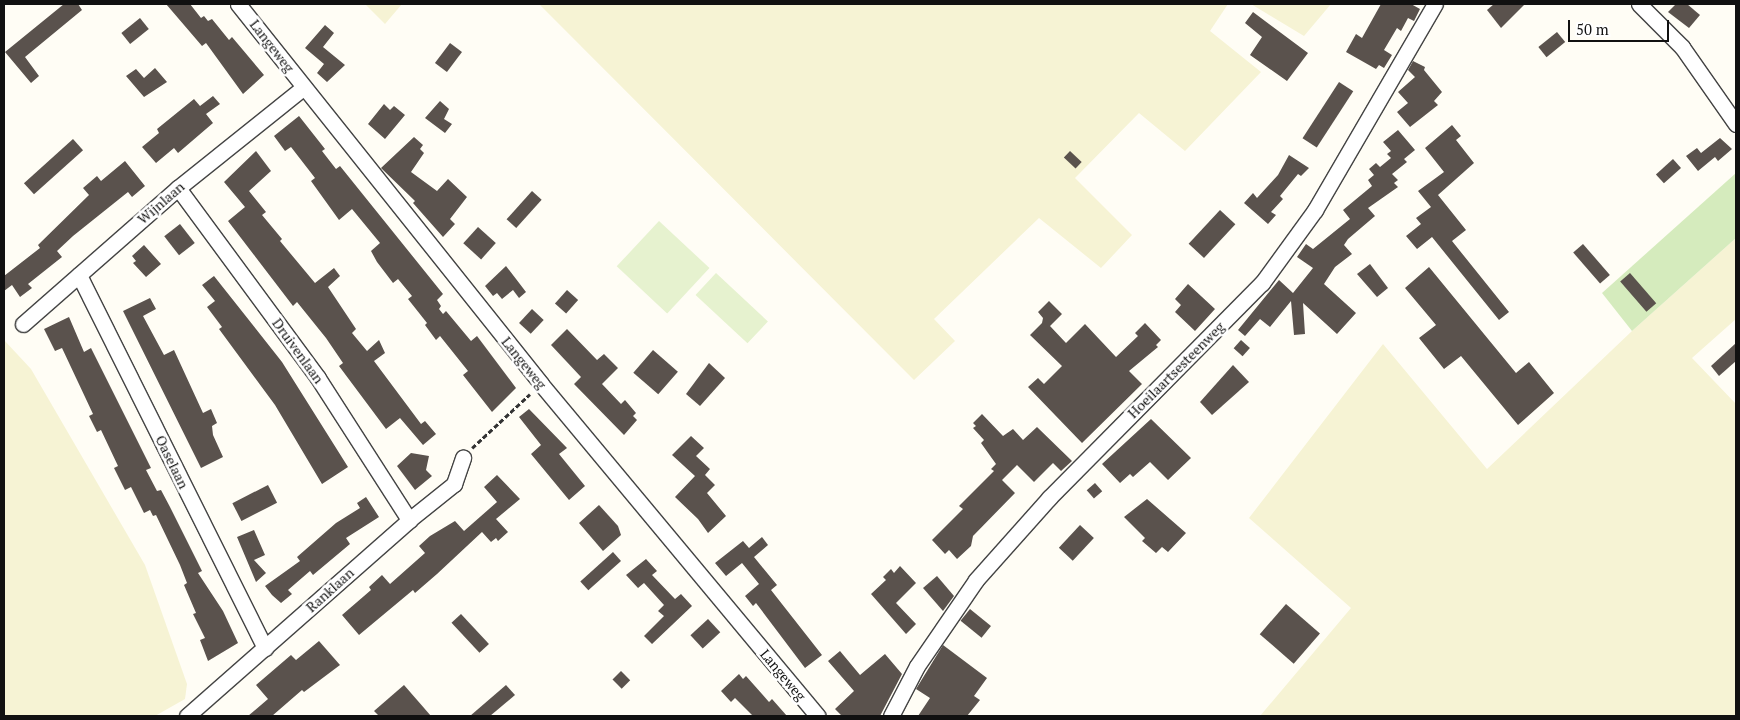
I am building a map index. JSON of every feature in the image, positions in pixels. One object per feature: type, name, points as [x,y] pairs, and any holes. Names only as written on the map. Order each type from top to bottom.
[{"type":"street","name":"Langeweg","points":[[238,4],[541,384],[818,716]]},
{"type":"street","name":"Hoeilaartsesteenweg","points":[[891,716],[917,666],[976,580],[1049,498],[1262,283],[1315,210],[1435,4]]},
{"type":"street","points":[[1639,4],[1682,47],[1736,124]]},
{"type":"street","name":"Wijnlaan","points":[[23,324],[178,188],[304,87]]},
{"type":"street","name":"Druivenlaan","points":[[178,188],[318,378],[408,520]]},
{"type":"street","name":"Oaselaan","points":[[79,275],[264,648]]},
{"type":"street","name":"Ranklaan","points":[[186,716],[408,520],[454,484],[462,458]]},
{"type":"path","points":[[462,458],[541,384]]},
{"type":"shaded area","points":[[365,4],[402,4],[385,24]]},
{"type":"shaded area","points":[[539,4],[1228,4],[1210,31],[1261,72],[1185,151],[1139,113],[1075,178],[1132,235],[1101,268],[1039,218],[934,319],[955,341],[914,380]]},
{"type":"shaded area","points":[[1251,4],[1331,4],[1304,36]]},
{"type":"shaded area","points":[[1736,238],[1736,319],[1692,358],[1736,404],[1736,716],[1260,716],[1351,608],[1249,518],[1383,344],[1487,469],[1632,331]]},
{"type":"shaded area","points":[[4,340],[31,369],[145,565],[187,684],[185,699],[155,716],[4,716]]},
{"type":"green space","points":[[1736,173],[1736,238],[1632,331],[1602,293]]},
{"type":"green space","points":[[659,221],[709,268],[667,313],[617,266]]},
{"type":"green space","points":[[716,273],[768,321],[747,343],[696,295]]},
{"type":"building","points":[[64,4],[78,4],[82,10],[25,57],[39,76],[31,83],[5,52]]},
{"type":"building","points":[[166,4],[190,4],[201,18],[204,16],[208,21],[212,19],[229,40],[232,37],[264,75],[243,94],[206,43],[202,46]]},
{"type":"building","points":[[1381,4],[1411,4],[1420,9],[1414,21],[1408,18],[1401,31],[1397,28],[1384,50],[1392,55],[1384,68],[1379,65],[1376,69],[1346,52],[1356,34],[1362,38]]},
{"type":"building","points":[[1494,4],[1525,4],[1501,28],[1487,10]]},
{"type":"building","points":[[1676,4],[1687,4],[1700,15],[1689,28],[1668,12]]},
{"type":"building","points":[[1253,12],[1308,53],[1287,81],[1250,55],[1262,37],[1245,23]]},
{"type":"building","points":[[140,18],[149,29],[130,44],[121,33]]},
{"type":"building","points":[[325,25],[334,33],[323,47],[345,65],[327,82],[317,73],[324,64],[305,48]]},
{"type":"building","points":[[1557,32],[1565,42],[1547,57],[1538,47]]},
{"type":"building","points":[[450,43],[462,52],[447,72],[435,63]]},
{"type":"building","points":[[1413,61],[1425,67],[1424,70],[1442,92],[1434,101],[1438,105],[1410,127],[1397,112],[1408,103],[1398,92],[1415,77],[1408,70]]},
{"type":"building","points":[[155,68],[167,82],[144,97],[126,76],[136,69],[144,78]]},
{"type":"building","points":[[1339,82],[1353,91],[1317,147],[1303,138]]},
{"type":"building","points":[[213,96],[220,104],[206,114],[213,123],[178,153],[174,148],[156,163],[142,147],[159,133],[157,129],[194,99],[200,106]]},
{"type":"building","points":[[440,101],[449,109],[444,119],[452,124],[445,133],[425,118]]},
{"type":"building","points":[[384,104],[390,110],[394,106],[405,115],[385,139],[368,124]]},
{"type":"building","points":[[299,116],[325,149],[322,151],[336,169],[340,166],[443,294],[437,300],[441,306],[439,309],[443,314],[446,311],[471,341],[477,336],[516,388],[492,412],[463,375],[468,371],[440,336],[436,340],[425,325],[427,323],[408,299],[412,296],[398,279],[393,283],[377,262],[371,251],[380,243],[352,209],[339,220],[311,181],[315,178],[291,147],[285,151],[274,136]]},
{"type":"building","points":[[1452,125],[1461,136],[1456,140],[1474,163],[1438,195],[1466,230],[1452,241],[1509,312],[1499,320],[1432,237],[1417,249],[1406,236],[1421,224],[1416,218],[1431,207],[1418,191],[1444,172],[1425,148]]},
{"type":"building","points":[[1398,130],[1415,150],[1404,159],[1407,162],[1392,174],[1398,180],[1394,183],[1398,187],[1368,208],[1375,216],[1348,239],[1344,245],[1352,254],[1335,267],[1324,284],[1356,313],[1337,334],[1303,303],[1305,334],[1294,335],[1291,301],[1270,327],[1260,319],[1245,336],[1238,330],[1279,280],[1293,293],[1313,268],[1297,257],[1306,244],[1313,249],[1350,219],[1343,210],[1372,186],[1368,180],[1374,175],[1369,169],[1376,163],[1380,167],[1391,158],[1387,154],[1391,151],[1383,142]]},
{"type":"building","points":[[414,137],[423,145],[420,149],[424,153],[411,172],[437,191],[448,179],[467,197],[450,219],[455,224],[443,237],[413,203],[415,201],[381,168]]},
{"type":"building","points":[[1720,138],[1732,149],[1718,161],[1715,157],[1698,171],[1686,156],[1697,148],[1701,153]]},
{"type":"building","points":[[73,139],[83,150],[34,194],[24,183]]},
{"type":"building","points":[[256,151],[271,171],[249,191],[266,212],[262,215],[282,239],[280,241],[315,283],[334,268],[340,276],[328,287],[356,329],[352,333],[367,351],[379,340],[385,353],[374,361],[421,424],[425,421],[436,434],[423,445],[400,418],[386,429],[339,366],[343,363],[326,338],[297,302],[293,306],[228,221],[245,207],[224,182]]},
{"type":"building","points":[[1070,151],[1082,162],[1076,168],[1064,158]]},
{"type":"building","points":[[1289,155],[1309,168],[1301,176],[1298,174],[1280,196],[1283,199],[1271,212],[1276,215],[1268,224],[1244,203],[1253,193],[1257,198],[1278,175]]},
{"type":"building","points":[[1673,159],[1681,168],[1664,183],[1656,174]]},
{"type":"building","points":[[125,161],[145,186],[132,197],[128,192],[73,236],[57,251],[62,257],[28,284],[32,288],[20,297],[12,285],[4,291],[4,276],[40,248],[38,245],[89,195],[83,188],[97,176],[101,181]]},
{"type":"building","points":[[532,191],[542,200],[516,228],[507,219]]},
{"type":"building","points":[[1220,210],[1235,224],[1204,258],[1189,244]]},
{"type":"building","points":[[180,224],[195,243],[179,255],[164,236]]},
{"type":"building","points":[[478,227],[496,243],[481,259],[463,243]]},
{"type":"building","points":[[1583,244],[1610,275],[1600,283],[1573,253]]},
{"type":"building","points":[[144,245],[161,264],[146,277],[133,263],[136,261],[132,256]]},
{"type":"building","points":[[1370,264],[1388,288],[1377,297],[1357,274]]},
{"type":"building","points":[[506,266],[526,292],[519,298],[513,290],[502,299],[497,293],[493,296],[485,286]]},
{"type":"building","points":[[1429,267],[1516,373],[1529,362],[1554,393],[1518,425],[1461,356],[1444,369],[1419,338],[1436,325],[1405,288]]},
{"type":"building","points":[[1630,273],[1656,303],[1646,312],[1620,282]]},
{"type":"building","points":[[214,276],[282,362],[348,467],[322,484],[275,405],[219,329],[222,327],[207,307],[215,301],[202,285]]},
{"type":"building","points":[[1188,284],[1215,309],[1195,331],[1175,312],[1181,305],[1175,299]]},
{"type":"building","points":[[567,290],[578,300],[566,313],[555,303]]},
{"type":"building","points":[[150,298],[156,309],[143,316],[164,355],[174,350],[203,413],[211,409],[217,423],[212,426],[213,435],[223,457],[201,468],[123,311]]},
{"type":"building","points":[[1049,301],[1062,314],[1050,326],[1066,343],[1085,324],[1116,357],[1138,336],[1135,333],[1145,323],[1161,340],[1156,345],[1158,347],[1129,371],[1142,384],[1082,443],[1028,387],[1038,378],[1044,384],[1062,366],[1030,335],[1042,323],[1043,318],[1038,312]]},
{"type":"building","points":[[532,309],[544,320],[531,334],[519,323]]},
{"type":"building","points":[[69,317],[84,352],[91,348],[151,468],[146,470],[157,491],[161,490],[202,571],[198,573],[223,611],[238,643],[208,661],[200,640],[205,638],[193,614],[196,613],[184,585],[187,583],[156,515],[153,516],[150,510],[144,513],[131,487],[125,490],[114,468],[118,466],[101,430],[97,432],[89,416],[93,414],[62,348],[55,351],[44,329]]},
{"type":"building","points":[[567,329],[597,360],[604,354],[618,368],[602,384],[621,404],[625,400],[636,413],[633,416],[637,420],[624,435],[574,384],[581,377],[551,345]]},
{"type":"building","points":[[1241,340],[1250,348],[1243,356],[1234,348]]},
{"type":"building","points":[[1736,343],[1736,361],[1719,376],[1711,366]]},
{"type":"building","points":[[653,350],[678,372],[658,394],[633,373]]},
{"type":"building","points":[[709,363],[725,378],[700,406],[686,394]]},
{"type":"building","points":[[1233,365],[1249,382],[1212,415],[1200,402]]},
{"type":"building","points":[[529,409],[567,448],[559,454],[585,486],[569,500],[531,454],[541,445],[519,417]]},
{"type":"building","points":[[982,414],[1003,436],[1013,429],[1023,440],[1037,427],[1072,461],[1061,471],[1053,463],[1034,482],[1017,465],[1002,480],[1015,493],[973,536],[971,546],[957,559],[949,550],[945,554],[932,540],[963,509],[959,506],[994,471],[991,469],[996,464],[981,443],[984,440],[973,428],[976,426],[973,423]]},
{"type":"building","points":[[1151,419],[1191,458],[1168,480],[1150,462],[1133,477],[1130,474],[1120,483],[1102,464]]},
{"type":"building","points":[[691,436],[704,448],[696,456],[710,469],[705,475],[715,485],[707,493],[726,516],[708,533],[698,519],[675,497],[695,476],[672,455]]},
{"type":"building","points":[[411,453],[429,456],[426,470],[432,476],[415,490],[397,466]]},
{"type":"building","points":[[497,475],[520,499],[496,519],[508,532],[498,541],[496,538],[491,542],[482,532],[415,593],[413,590],[359,635],[342,615],[371,590],[369,587],[382,575],[390,584],[425,553],[419,546],[430,536],[455,521],[464,531],[497,502],[484,487]]},
{"type":"building","points":[[1095,483],[1102,491],[1094,499],[1087,490]]},
{"type":"building","points":[[268,485],[277,503],[241,521],[232,503]]},
{"type":"building","points":[[366,497],[379,517],[346,538],[350,544],[313,575],[310,571],[288,590],[292,594],[281,603],[265,586],[300,561],[297,557],[336,523],[360,508],[357,503]]},
{"type":"building","points":[[1147,499],[1186,533],[1168,552],[1162,547],[1156,553],[1142,541],[1145,538],[1124,517]]},
{"type":"building","points":[[599,505],[618,526],[621,535],[603,551],[579,523]]},
{"type":"building","points":[[1080,525],[1094,538],[1073,561],[1059,548]]},
{"type":"building","points":[[254,530],[265,555],[254,560],[266,573],[256,582],[237,537]]},
{"type":"building","points":[[762,537],[768,545],[754,557],[777,585],[771,590],[822,655],[805,668],[756,603],[753,606],[745,596],[759,584],[742,563],[726,576],[715,563],[743,541],[749,548]]},
{"type":"building","points":[[613,552],[621,561],[588,590],[580,581]]},
{"type":"building","points":[[646,559],[657,571],[652,575],[675,599],[681,594],[692,606],[652,644],[644,636],[664,616],[658,611],[664,605],[644,583],[638,588],[626,575]]},
{"type":"building","points":[[900,566],[916,583],[896,603],[916,624],[906,634],[871,594],[886,580],[883,577],[891,569],[894,573]]},
{"type":"building","points":[[937,576],[954,596],[943,611],[923,588]]},
{"type":"building","points":[[1286,604],[1320,634],[1294,664],[1260,634]]},
{"type":"building","points":[[970,609],[991,626],[982,638],[961,621]]},
{"type":"building","points":[[461,614],[489,644],[479,653],[451,623]]},
{"type":"building","points":[[708,619],[720,632],[703,649],[690,635]]},
{"type":"building","points":[[319,641],[340,665],[304,692],[302,690],[272,716],[248,716],[268,699],[256,685],[291,655],[296,660]]},
{"type":"building","points":[[943,645],[987,678],[974,696],[980,700],[967,716],[918,716],[930,698],[916,689]]},
{"type":"building","points":[[840,651],[860,675],[885,654],[902,674],[880,716],[842,716],[835,709],[854,691],[828,661]]},
{"type":"building","points":[[621,671],[630,680],[622,689],[613,679]]},
{"type":"building","points":[[739,674],[743,679],[746,676],[769,702],[772,699],[787,716],[753,716],[735,698],[731,702],[721,691]]},
{"type":"building","points":[[404,685],[431,716],[379,716],[374,711]]},
{"type":"building","points":[[506,685],[515,695],[490,716],[470,716]]}]
